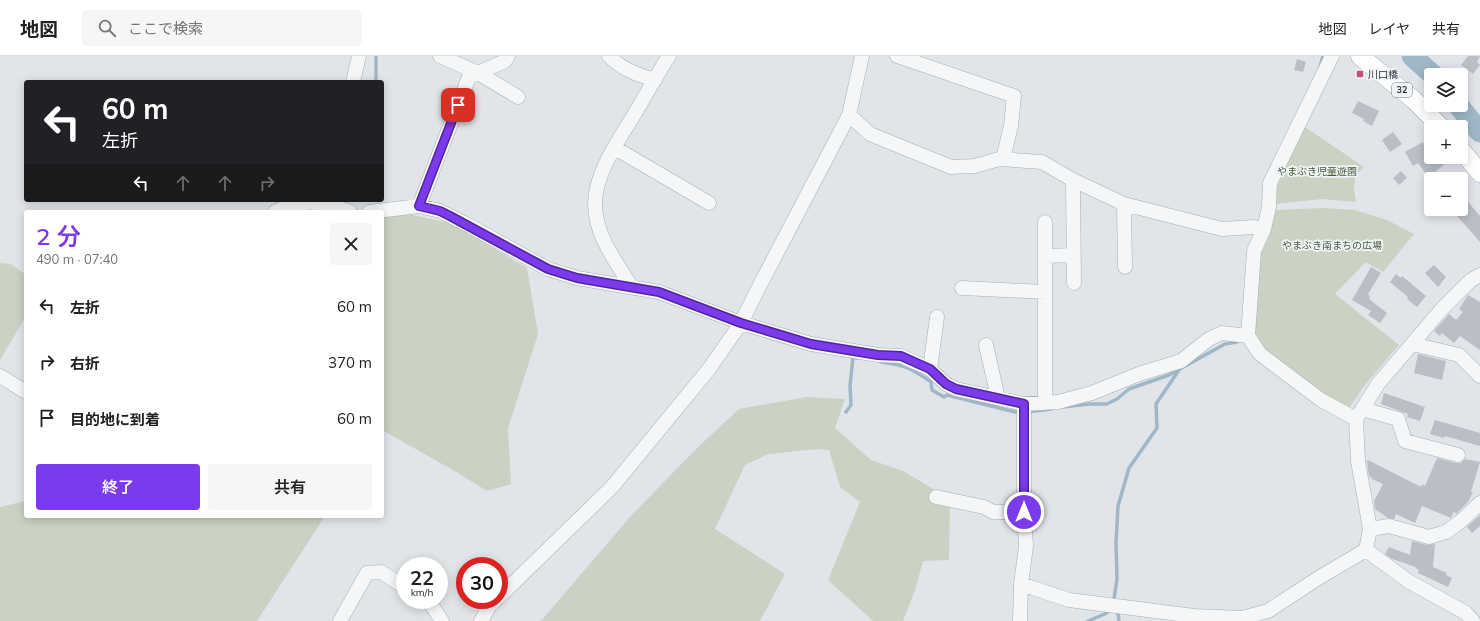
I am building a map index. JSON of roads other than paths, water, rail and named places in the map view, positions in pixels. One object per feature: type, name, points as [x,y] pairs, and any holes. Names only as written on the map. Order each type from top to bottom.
[{"type":"main road","name":"32","points":[[1360,56],[1414,100],[1435,120]]},
{"type":"main road","points":[[1468,158],[1480,173]]},
{"type":"street","points":[[353,80],[359,56]]},
{"type":"street","points":[[440,56],[478,73],[518,97]]},
{"type":"street","points":[[419,206],[469,77],[505,61],[508,56]]},
{"type":"street","points":[[609,56],[615,62],[637,74],[655,80]]},
{"type":"street","points":[[631,286],[607,247],[598,224],[595,205],[597,189],[603,172],[615,148],[669,56]]},
{"type":"street","points":[[508,588],[612,487],[709,369],[741,323],[849,115],[862,56]]},
{"type":"street","points":[[897,56],[1014,96],[1010,126],[1003,159]]},
{"type":"street","points":[[1332,56],[1270,183],[1269,207],[1264,229],[1254,251],[1248,336],[1260,354],[1321,400],[1359,414],[1398,420],[1405,441],[1458,455]]},
{"type":"street","points":[[849,115],[870,134],[951,167],[975,166],[998,159],[1042,162],[1072,180],[1124,204],[1222,229],[1254,227],[1264,229]]},
{"type":"street","points":[[615,148],[709,203]]},
{"type":"street","points":[[1072,180],[1074,283]]},
{"type":"street","points":[[278,210],[287,205],[313,202]]},
{"type":"street","points":[[325,202],[346,210]]},
{"type":"street","points":[[1124,204],[1125,267]]},
{"type":"street","points":[[384,210],[419,206],[440,211],[548,269],[577,278],[631,286],[659,292],[741,323],[811,344],[878,355],[901,356],[930,369],[946,384],[956,389],[1024,404],[1058,402],[1092,393],[1140,374],[1181,361],[1209,339],[1222,333],[1248,336]]},
{"type":"street","points":[[1045,222],[1045,403]]},
{"type":"street","points":[[1045,256],[1074,256]]},
{"type":"street","points":[[1021,584],[1069,600],[1194,616],[1242,618],[1269,616],[1320,577],[1366,550],[1370,529],[1358,461],[1359,414],[1378,384],[1441,310],[1470,280],[1480,275]]},
{"type":"street","points":[[962,288],[1045,292]]},
{"type":"street","points":[[930,369],[937,316]]},
{"type":"street","points":[[1412,344],[1459,355],[1480,376]]},
{"type":"street","points":[[986,345],[998,398]]},
{"type":"street","points":[[0,376],[24,391]]},
{"type":"street","points":[[1020,621],[1021,584],[1026,546],[1024,512],[1024,404]]},
{"type":"street","points":[[936,497],[984,507],[993,512],[1024,512]]},
{"type":"street","points":[[1370,529],[1389,526],[1429,537],[1446,532],[1461,521],[1480,503]]},
{"type":"street","points":[[1366,550],[1408,581],[1466,613],[1473,621]]},
{"type":"street","points":[[340,621],[367,574],[380,572],[396,582]]},
{"type":"street","points":[[434,609],[442,621]]},
{"type":"street","points":[[481,621],[488,609]]},
{"type":"waterway","points":[[376,56],[376,80]]},
{"type":"waterway","points":[[1320,67],[1323,56]]},
{"type":"waterway","points":[[1412,56],[1425,68]]},
{"type":"waterway","points":[[1464,112],[1480,132]]},
{"type":"waterway","points":[[1063,407],[1089,404],[1107,404],[1117,399],[1129,389],[1169,375],[1225,344],[1237,342]]},
{"type":"waterway","points":[[846,412],[851,405],[850,386],[853,357],[857,358]]},
{"type":"waterway","points":[[881,362],[896,364],[913,370],[931,382],[932,390],[944,397],[947,395],[1015,412],[1021,412]]},
{"type":"waterway","points":[[1114,599],[1117,579],[1116,543],[1118,506],[1129,468],[1157,428],[1156,404],[1179,370]]},
{"type":"waterway","points":[[1027,412],[1051,409]]},
{"type":"waterway","points":[[1088,621],[1107,613]]},
{"type":"waterway","points":[[1118,614],[1119,621]]},
{"type":"place","name":"川口橋","points":[[1360,74]]},
{"type":"park label","name":"やまぶき児童遊園","points":[[1317,171]]},
{"type":"park label","name":"やまぶき南まちの広場","points":[[1332,245]]}]
